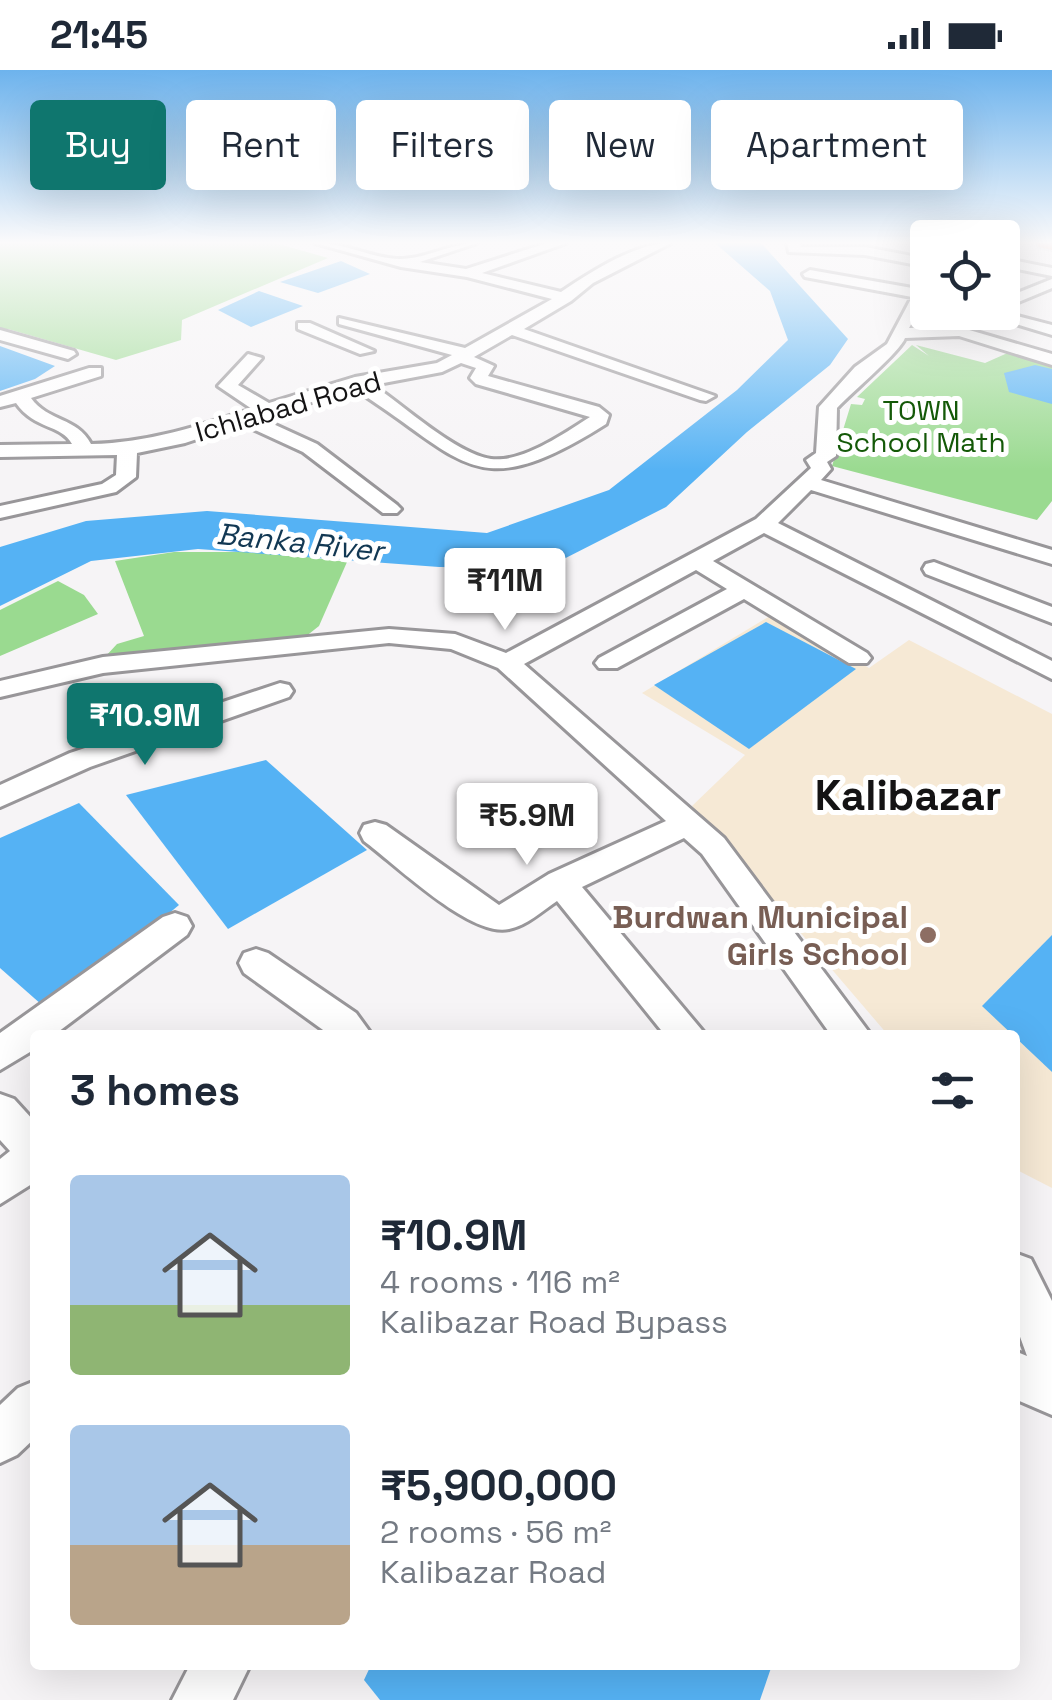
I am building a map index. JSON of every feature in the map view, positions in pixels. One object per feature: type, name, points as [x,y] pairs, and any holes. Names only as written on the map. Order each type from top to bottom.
[{"type":"street","name":"Ichlabad Road","points":[[0,450],[85,452],[178,439],[355,382],[417,372],[465,356],[529,319]]},
{"type":"street","points":[[507,663],[764,524],[821,469],[816,460],[826,456],[828,407],[860,371],[894,346],[909,319]]},
{"type":"street","points":[[344,322],[465,356],[486,366],[479,378],[482,380],[600,415],[599,420],[531,454],[496,466],[457,452],[402,410],[355,382]]},
{"type":"street","points":[[1020,322],[1052,330]]},
{"type":"street","points":[[304,326],[417,372]]},
{"type":"street","points":[[900,334],[934,328],[961,331],[1052,360]]},
{"type":"street","points":[[509,329],[706,396]]},
{"type":"street","points":[[0,336],[68,354]]},
{"type":"street","points":[[254,358],[227,386],[267,410]]},
{"type":"street","points":[[0,402],[95,372]]},
{"type":"street","points":[[21,396],[40,419],[61,423],[76,432],[85,452]]},
{"type":"street","points":[[244,418],[310,448],[390,509]]},
{"type":"street","points":[[0,512],[85,495],[122,482],[126,477],[127,449]]},
{"type":"street","points":[[806,482],[1052,557]]},
{"type":"street","points":[[764,524],[1052,672]]},
{"type":"street","points":[[699,562],[858,658]]},
{"type":"street","points":[[934,569],[1052,616]]},
{"type":"street","points":[[987,638],[1052,576]]},
{"type":"street","points":[[608,663],[745,590]]},
{"type":"street","points":[[0,689],[103,664],[389,636],[454,642],[507,663],[712,846],[848,1030]]},
{"type":"street","points":[[0,797],[80,760],[280,691]]},
{"type":"street","points":[[374,832],[495,918],[508,917],[560,884],[689,824]]},
{"type":"street","points":[[560,884],[683,1030]]},
{"type":"street","points":[[33,1030],[175,926]]},
{"type":"street","points":[[256,963],[348,1030]]},
{"type":"street","points":[[0,1054],[30,1032]]},
{"type":"street","points":[[0,1112],[30,1147]]},
{"type":"street","points":[[0,1184],[30,1157]]},
{"type":"street","points":[[1020,1289],[1038,1342]]},
{"type":"street","points":[[1020,1377],[1052,1391]]},
{"type":"street","points":[[0,1438],[30,1410]]},
{"type":"street","points":[[201,1700],[219,1670]]},
{"type":"shaded area","name":"Burdwan Municipal Girls School","points":[[775,613],[869,668],[909,640],[1052,714],[1052,1188],[1020,1172],[1020,1030],[884,1030],[692,806],[745,755],[642,693]]},
{"type":"green space","points":[[0,319],[184,319],[181,340],[116,360],[8,329],[0,331]]},
{"type":"green space","name":"TOWN School Math","points":[[912,345],[929,356],[916,345],[985,363],[1012,351],[1052,364],[1052,501],[1037,520],[832,466],[851,404],[862,405],[865,399],[857,397]]},
{"type":"green space","points":[[174,552],[268,552],[347,562],[319,626],[300,641],[104,658],[117,644],[144,636],[115,561]]},
{"type":"green space","points":[[58,581],[84,595],[98,614],[0,656],[0,610]]},
{"type":"water","points":[[236,319],[271,319],[251,327]]},
{"type":"water","name":"Banka River","points":[[780,319],[830,319],[848,339],[830,365],[747,432],[666,507],[546,568],[439,567],[198,549],[91,561],[0,606],[0,547],[86,521],[207,511],[487,533],[609,490],[737,390],[788,340]]},
{"type":"water","points":[[0,346],[55,366],[35,379],[0,391]]},
{"type":"water","points":[[1035,365],[1052,369],[1052,404],[1009,392],[1004,373]]},
{"type":"water","points":[[766,622],[856,669],[749,749],[654,685]]},
{"type":"water","points":[[266,760],[367,850],[228,929],[126,795]]},
{"type":"water","points":[[79,803],[179,905],[50,1012],[0,968],[0,838]]},
{"type":"water","points":[[1052,935],[1052,1072],[1020,1042],[1020,1030],[1007,1030],[982,1006]]},
{"type":"water","points":[[369,1670],[770,1670],[760,1700],[380,1700],[364,1680]]},
{"type":"place","name":"Burdwan Municipal Girls School","points":[[928,935]]},
{"type":"district","name":"Kalibazar","points":[[908,795]]}]
